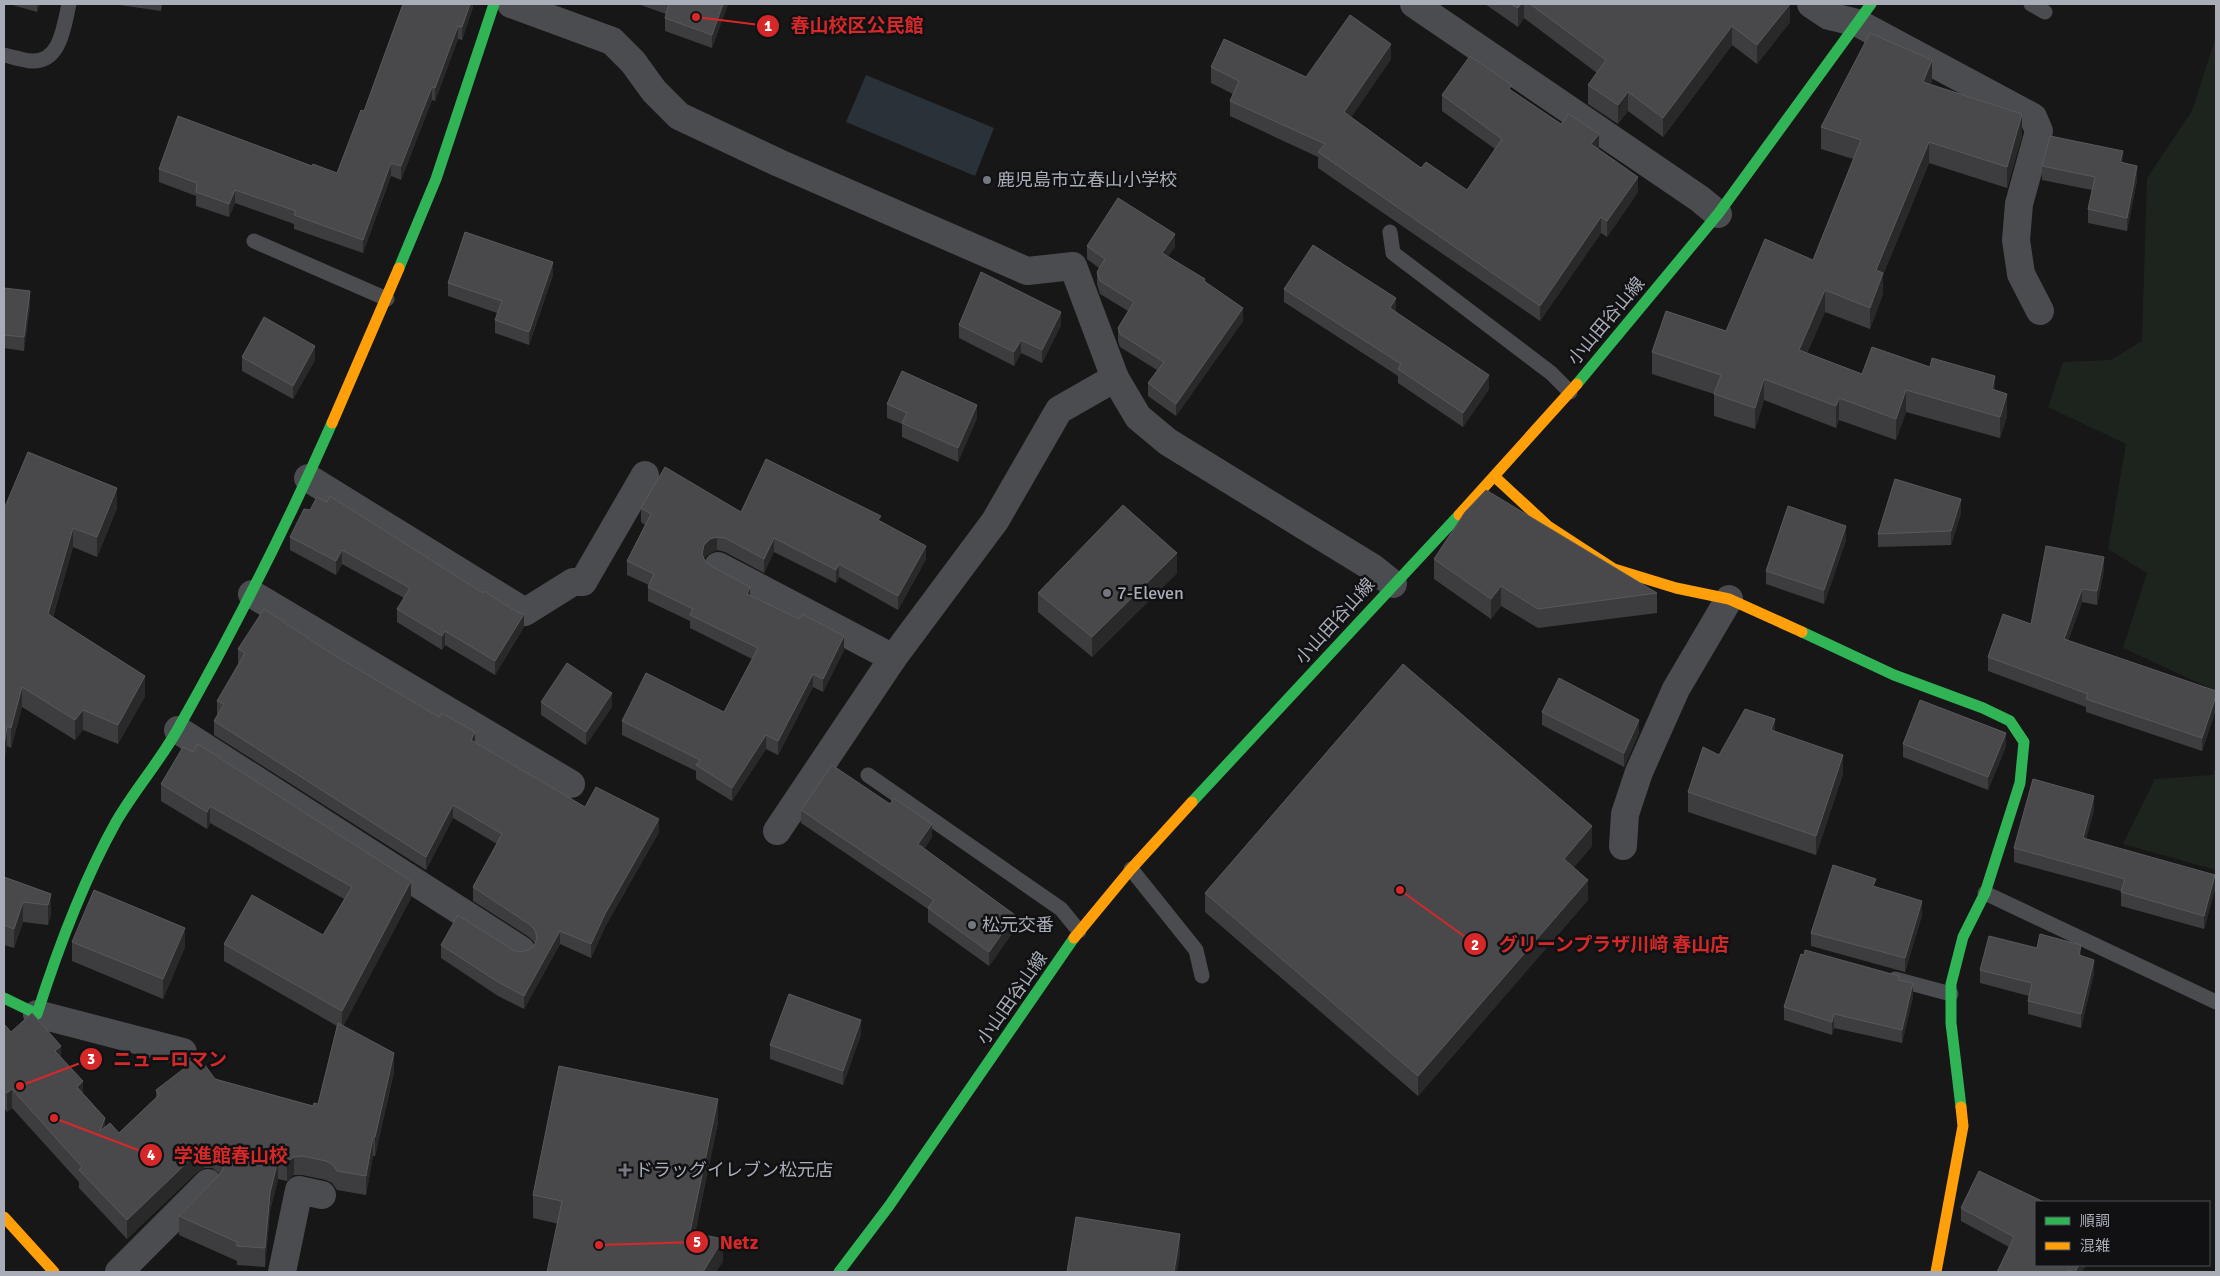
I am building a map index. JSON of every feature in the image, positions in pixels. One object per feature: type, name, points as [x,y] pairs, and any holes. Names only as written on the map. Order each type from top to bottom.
[{"type":"street","points":[[37,1014],[57,951],[84,886],[117,821],[178,730],[252,594],[308,478],[387,299],[436,179],[494,4]]},
{"type":"street","points":[[511,4],[612,41],[633,62],[654,91],[679,116],[779,164],[1026,271],[1073,266],[1115,378],[1138,417],[1168,442],[1373,568],[1393,584]]},
{"type":"street","points":[[1414,4],[1700,199],[1718,214]]},
{"type":"street","points":[[1811,4],[1828,16],[1864,14],[2033,117],[2039,131],[2019,204],[2016,240],[2021,274],[2040,311]]},
{"type":"street","name":"小山田谷山線","points":[[839,1272],[888,1206],[1079,931],[1130,869],[1393,584],[1495,477],[1570,392],[1718,214],[1864,14]]},
{"type":"street","points":[[776,831],[893,658],[995,521],[1059,410],[1115,378]]},
{"type":"street","points":[[308,478],[526,612],[573,582],[583,582],[645,475]]},
{"type":"street","points":[[1495,477],[1548,526],[1614,569],[1676,588],[1729,599],[1894,675],[1983,708],[2010,721],[2024,742],[2020,783],[1985,893],[1963,937],[1951,984],[1951,1024],[1963,1126],[1936,1272]]},
{"type":"street","points":[[718,566],[893,658]]},
{"type":"street","points":[[252,594],[571,784]]},
{"type":"street","points":[[1623,846],[1625,814],[1638,772],[1676,689],[1729,599]]},
{"type":"street","points":[[178,730],[521,950]]},
{"type":"street","points":[[4,998],[37,1014],[183,1052]]},
{"type":"street","points":[[119,1272],[208,1183]]},
{"type":"street","points":[[282,1272],[299,1190],[322,1195]]},
{"type":"street","points":[[4,1217],[54,1272]]},
{"type":"lane","points":[[4,55],[33,61],[48,57],[55,50],[61,39],[69,4]]},
{"type":"lane","points":[[2031,4],[2044,12]]},
{"type":"lane","points":[[1390,232],[1393,253],[1552,373],[1570,392]]},
{"type":"lane","points":[[254,241],[387,299]]},
{"type":"lane","points":[[868,775],[1061,909],[1079,931]]},
{"type":"lane","points":[[1130,869],[1196,950],[1202,976]]},
{"type":"lane","points":[[1985,893],[2216,1002]]},
{"type":"lane","points":[[1884,976],[1951,994]]},
{"type":"shaded area","points":[[2216,36],[2216,691],[2123,648],[2147,573],[2108,549],[2126,444],[2048,407],[2063,362],[2111,360],[2142,341],[2147,178],[2192,111]]},
{"type":"shaded area","points":[[866,75],[994,128],[975,176],[846,122]]},
{"type":"shaded area","points":[[2216,766],[2216,870],[2123,844],[2155,779],[2213,775]]},
{"type":"building","points":[[403,4],[470,4],[462,27],[458,26],[435,88],[432,87],[401,166],[391,163],[363,240],[294,215],[296,211],[235,190],[229,204],[196,192],[197,183],[159,169],[178,116],[312,166],[313,164],[337,173],[361,110],[364,111]]},
{"type":"building","points":[[669,4],[723,4],[712,35],[665,18]]},
{"type":"building","points":[[1511,4],[1521,4],[1518,8]]},
{"type":"building","points":[[1530,4],[1790,4],[1757,45],[1732,26],[1663,118],[1628,92],[1618,105],[1588,85],[1606,60]]},
{"type":"building","points":[[1350,15],[1391,44],[1344,112],[1421,168],[1426,162],[1467,190],[1502,139],[1442,95],[1470,56],[1512,85],[1509,89],[1561,124],[1569,114],[1599,134],[1591,144],[1638,177],[1607,221],[1601,217],[1540,306],[1318,152],[1325,144],[1230,101],[1239,81],[1211,67],[1224,39],[1306,77]]},
{"type":"building","points":[[1870,33],[1932,60],[1923,82],[2022,114],[2007,167],[1929,142],[1876,270],[1883,273],[1870,308],[1825,290],[1799,350],[1862,374],[1872,347],[1930,367],[1932,358],[1995,376],[1992,389],[2007,394],[2000,417],[1906,390],[1896,419],[1839,398],[1836,406],[1764,379],[1755,408],[1714,394],[1721,375],[1652,352],[1666,311],[1726,331],[1765,239],[1813,260],[1861,140],[1821,127]]},
{"type":"building","points":[[2050,136],[2123,151],[2120,162],[2137,166],[2127,218],[2088,209],[2095,177],[2042,166]]},
{"type":"building","points":[[1118,198],[1175,234],[1162,253],[1205,279],[1204,281],[1243,308],[1176,404],[1148,383],[1164,362],[1120,334],[1118,328],[1134,302],[1100,281],[1097,272],[1105,259],[1087,246]]},
{"type":"building","points":[[465,232],[553,262],[529,332],[495,320],[502,301],[448,283]]},
{"type":"building","points":[[1313,245],[1396,298],[1390,308],[1489,375],[1463,413],[1398,369],[1401,364],[1284,289]]},
{"type":"building","points":[[981,272],[1061,312],[1042,350],[1021,340],[1014,352],[959,325]]},
{"type":"building","points":[[4,288],[30,291],[24,337],[4,335]]},
{"type":"building","points":[[264,317],[315,346],[293,386],[242,357]]},
{"type":"building","points":[[902,371],[977,405],[958,448],[902,423],[907,413],[887,404]]},
{"type":"building","points":[[28,452],[117,488],[97,537],[73,528],[48,614],[145,676],[118,725],[83,710],[75,720],[22,687],[11,728],[7,726],[4,747],[4,509]]},
{"type":"building","points":[[766,459],[881,516],[878,520],[926,546],[898,596],[839,564],[836,570],[774,538],[764,559],[725,538],[717,537],[710,539],[704,545],[702,554],[705,561],[750,587],[747,594],[799,619],[802,614],[844,636],[823,679],[813,674],[778,741],[766,735],[732,788],[696,765],[700,760],[622,721],[646,673],[724,712],[758,648],[690,615],[693,609],[648,587],[654,574],[627,561],[651,514],[641,508],[665,467],[741,512]]},
{"type":"building","points":[[1895,479],[1961,499],[1951,531],[1878,534]]},
{"type":"building","points":[[1486,490],[1657,593],[1538,609],[1501,586],[1491,599],[1434,559],[1465,512]]},
{"type":"building","points":[[330,496],[483,593],[484,591],[517,612],[524,614],[495,661],[445,631],[442,636],[397,609],[410,588],[342,550],[336,561],[290,537],[304,509],[310,510],[317,497],[327,502]]},
{"type":"building","name":"7-Eleven","points":[[1123,505],[1177,553],[1092,637],[1038,593]]},
{"type":"building","points":[[1788,506],[1846,526],[1824,590],[1766,571]]},
{"type":"building","points":[[2046,546],[2104,557],[2097,591],[2082,589],[2064,639],[2216,691],[2202,738],[2086,699],[2088,694],[1988,657],[2003,614],[2031,624]]},
{"type":"building","points":[[264,609],[329,652],[439,717],[442,713],[475,732],[471,740],[585,807],[596,787],[659,819],[605,914],[591,944],[560,931],[524,996],[498,982],[441,945],[458,915],[513,950],[520,952],[529,950],[534,946],[537,938],[535,930],[529,924],[473,887],[502,834],[453,805],[426,857],[214,721],[224,704],[217,701],[245,653],[238,649]]},
{"type":"building","points":[[567,663],[612,693],[586,732],[541,702]]},
{"type":"building","points":[[1403,664],[1592,826],[1564,859],[1588,880],[1418,1076],[1205,893]]},
{"type":"building","points":[[1559,678],[1639,720],[1624,753],[1542,712]]},
{"type":"building","points":[[1920,700],[2006,733],[1988,777],[1903,744]]},
{"type":"building","points":[[1745,709],[1775,719],[1771,730],[1843,755],[1816,836],[1688,792],[1703,747],[1719,755]]},
{"type":"building","points":[[198,744],[411,881],[342,1011],[224,944],[252,895],[323,935],[352,887],[210,806],[207,812],[161,784],[183,747],[193,752]]},
{"type":"building","points":[[832,765],[890,804],[894,798],[932,824],[918,844],[1015,915],[989,952],[928,908],[934,900],[801,810]]},
{"type":"building","points":[[2033,779],[2094,796],[2083,838],[2215,875],[2204,916],[2121,892],[2125,879],[2014,848]]},
{"type":"building","points":[[1833,865],[1876,879],[1873,886],[1922,901],[1905,958],[1811,933]]},
{"type":"building","points":[[4,877],[51,894],[48,905],[23,902],[14,929],[4,925]]},
{"type":"building","points":[[94,890],[185,928],[163,979],[72,942]]},
{"type":"building","points":[[2040,934],[2081,945],[2079,955],[2094,960],[2081,1014],[2028,1001],[2032,983],[1980,970],[1989,936],[2037,948]]},
{"type":"building","points":[[1805,950],[1899,976],[1898,980],[1913,983],[1902,1030],[1834,1014],[1832,1022],[1784,1007],[1801,954],[1804,955]]},
{"type":"building","points":[[789,994],[861,1020],[843,1071],[770,1045]]},
{"type":"building","points":[[32,1013],[61,1046],[55,1051],[83,1081],[77,1087],[105,1118],[100,1131],[110,1123],[119,1133],[159,1095],[156,1090],[199,1057],[215,1079],[313,1106],[314,1103],[318,1104],[338,1023],[394,1053],[375,1137],[373,1137],[366,1176],[337,1171],[332,1164],[326,1161],[302,1156],[294,1157],[287,1162],[278,1160],[270,1193],[265,1248],[237,1246],[237,1242],[179,1216],[223,1169],[223,1160],[219,1154],[212,1149],[204,1149],[197,1153],[127,1220],[79,1170],[82,1167],[12,1089],[7,1093],[4,1090],[4,1024],[11,1032]]},
{"type":"building","name":"ドラッグイレブン松元店","points":[[559,1066],[718,1099],[690,1232],[723,1239],[703,1272],[547,1272],[562,1201],[533,1195]]},
{"type":"building","points":[[1979,1171],[2042,1201],[2035,1201],[2035,1266],[2078,1266],[2075,1272],[2068,1270],[2067,1272],[1997,1272],[2014,1237],[1961,1208]]},
{"type":"building","points":[[1076,1217],[1180,1234],[1174,1272],[1067,1272]]},
{"type":"traffic: fast","points":[[399,268],[436,179],[494,4]]},
{"type":"traffic: fast","points":[[1577,384],[1718,214],[1871,4]]},
{"type":"traffic: fast","points":[[4,998],[37,1014],[53,965],[92,868],[123,810],[172,739],[200,690],[278,539],[332,423]]},
{"type":"traffic: fast","points":[[1192,802],[1459,515]]},
{"type":"traffic: fast","points":[[1802,632],[1894,675],[1983,708],[2010,721],[2024,742],[2020,783],[1985,893],[1963,937],[1951,984],[1951,1023],[1961,1107]]},
{"type":"traffic: fast","points":[[839,1272],[889,1206],[1074,938]]},
{"type":"traffic: slow","points":[[332,423],[399,268]]},
{"type":"traffic: slow","points":[[1459,515],[1577,384]]},
{"type":"traffic: slow","points":[[1495,477],[1548,526],[1614,569],[1676,588],[1729,599],[1802,632]]},
{"type":"traffic: slow","points":[[1074,938],[1131,869],[1192,802]]},
{"type":"traffic: slow","points":[[1936,1272],[1963,1126],[1961,1107]]},
{"type":"traffic: slow","points":[[4,1217],[54,1272]]},
{"type":"place","name":"春山校区公民館","points":[[696,17]]},
{"type":"place","name":"鹿児島市立春山小学校","points":[[987,180]]},
{"type":"place","name":"7-Eleven","points":[[1107,593]]},
{"type":"place","name":"グリーンプラザ川﨑 春山店","points":[[1400,890]]},
{"type":"place","name":"松元交番","points":[[972,925]]},
{"type":"place","name":"ニューロマン","points":[[20,1086]]},
{"type":"place","name":"学進館春山校","points":[[54,1118]]},
{"type":"place","name":"ドラッグイレブン松元店","points":[[625,1170]]},
{"type":"place","name":"Netz","points":[[599,1245]]}]
